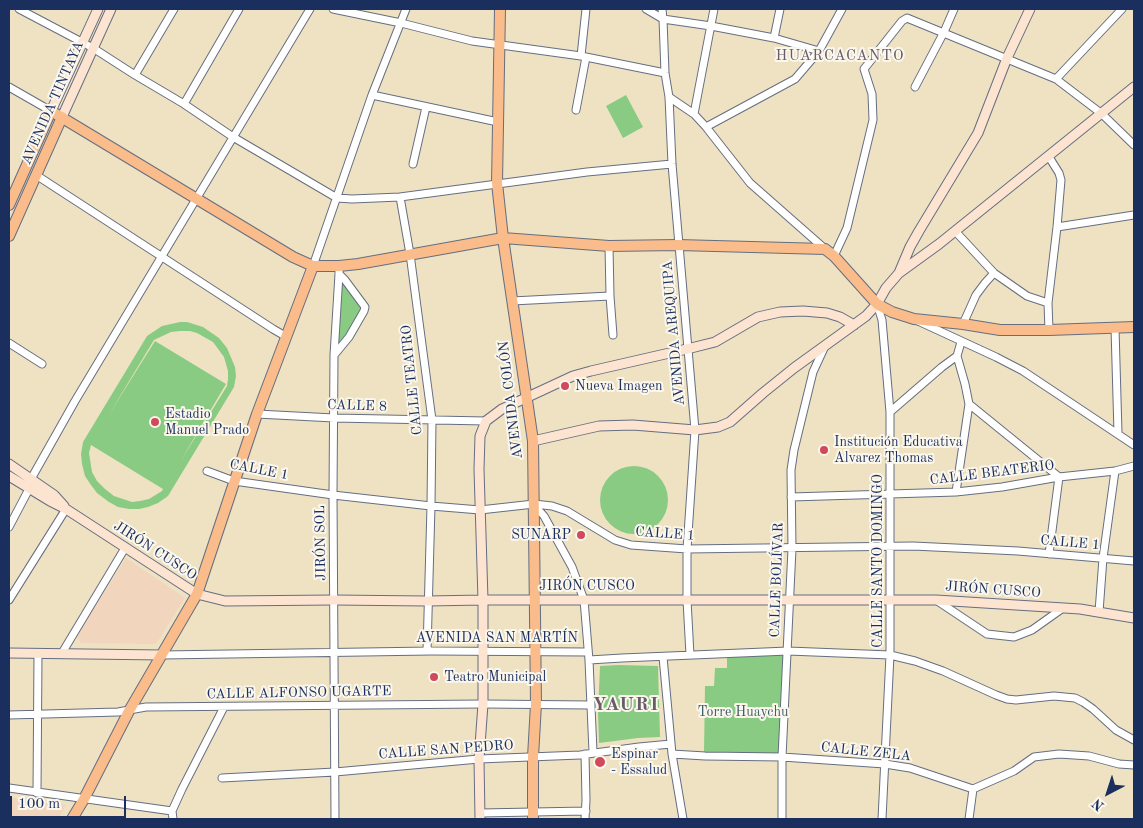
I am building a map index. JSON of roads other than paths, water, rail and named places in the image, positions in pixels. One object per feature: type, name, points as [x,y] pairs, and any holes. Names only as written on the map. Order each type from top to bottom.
[{"type":"main road","name":"AVENIDA COLÓN","points":[[500,9],[497,183],[503,238],[533,441],[536,704],[532,815]]},
{"type":"main road","points":[[52,111],[293,257],[313,266],[339,270],[410,254],[503,238],[609,246],[678,245],[825,249],[834,256],[878,304],[892,312],[914,319],[1000,330],[1134,328]]},
{"type":"main road","name":"AVENIDA TINTAYA","points":[[9,205],[13,185],[52,111]]},
{"type":"main road","name":"AVENIDA TINTAYA","points":[[9,236],[62,117]]},
{"type":"main road","points":[[72,819],[129,711],[197,594],[257,414],[313,266]]},
{"type":"street","points":[[19,9],[83,42],[184,104],[233,137],[337,198],[400,197],[587,172],[672,164]]},
{"type":"street","name":"AVENIDA TINTAYA","points":[[52,111],[98,9]]},
{"type":"street","name":"AVENIDA TINTAYA","points":[[62,117],[111,9]]},
{"type":"street","points":[[135,75],[174,9]]},
{"type":"street","points":[[184,104],[239,9]]},
{"type":"street","points":[[31,478],[75,401],[310,9]]},
{"type":"street","points":[[333,9],[401,23],[472,41],[584,57],[665,73]]},
{"type":"street","points":[[313,266],[372,95],[406,9]]},
{"type":"street","points":[[576,110],[584,57],[586,9]]},
{"type":"street","points":[[646,9],[663,19],[774,38],[819,51]]},
{"type":"street","name":"AVENIDA AREQUIPA","points":[[662,9],[678,245],[695,430],[687,549],[690,655]]},
{"type":"street","points":[[694,114],[714,9]]},
{"type":"street","points":[[774,38],[780,9]]},
{"type":"street","points":[[706,127],[795,78],[819,51],[842,9]]},
{"type":"street","points":[[914,87],[944,32],[954,9]]},
{"type":"street","points":[[899,273],[919,231],[978,133],[1007,58],[1030,9]]},
{"type":"street","points":[[1056,78],[1122,9]]},
{"type":"street","points":[[834,256],[847,228],[873,120],[872,94],[864,69],[902,21],[907,18],[1056,78],[1102,114],[1134,145]]},
{"type":"street","points":[[9,87],[52,111]]},
{"type":"street","points":[[533,441],[599,426],[634,425],[695,430],[718,427],[730,422],[771,387],[866,316],[878,304],[886,288],[899,273],[955,231],[1134,87]]},
{"type":"street","points":[[372,95],[498,122]]},
{"type":"street","points":[[669,97],[694,114],[750,183],[825,249]]},
{"type":"street","points":[[413,164],[426,107]]},
{"type":"street","points":[[1049,156],[1059,172],[1061,180],[1048,303],[1049,330]]},
{"type":"street","points":[[36,174],[273,330],[285,336]]},
{"type":"street","name":"CALLE TEATRO","points":[[400,197],[410,254],[432,420],[427,651]]},
{"type":"street","points":[[1057,227],[1134,215]]},
{"type":"street","points":[[955,231],[994,273],[1027,296],[1048,303]]},
{"type":"street","points":[[609,246],[613,335]]},
{"type":"street","points":[[334,355],[349,337],[366,307],[339,270]]},
{"type":"street","name":"JIRÓN SOL","points":[[335,819],[334,355],[339,270]]},
{"type":"street","points":[[963,324],[976,295],[994,273]]},
{"type":"street","points":[[512,301],[610,296]]},
{"type":"street","name":"CALLE SANTO DOMINGO","points":[[878,304],[882,320],[890,412],[890,655],[882,819]]},
{"type":"street","points":[[586,810],[532,815],[480,816],[483,600],[479,469],[480,436],[486,421],[502,409],[573,376],[715,342],[758,317],[780,312],[827,313],[840,317],[854,325]]},
{"type":"street","points":[[914,319],[1023,371],[1134,445]]},
{"type":"street","points":[[1115,328],[1118,433]]},
{"type":"street","points":[[956,492],[969,404],[957,356],[961,342]]},
{"type":"street","points":[[9,343],[42,364]]},
{"type":"street","name":"CALLE BOLÍVAR","points":[[782,819],[782,757],[792,549],[791,470],[813,372],[825,346]]},
{"type":"street","points":[[890,412],[957,356]]},
{"type":"street","points":[[969,404],[1059,477],[1049,554]]},
{"type":"street","name":"CALLE 8","points":[[257,414],[334,418],[486,421]]},
{"type":"street","name":"JIRÓN CUSCO","points":[[9,464],[54,495],[66,509]]},
{"type":"street","name":"CALLE BEATERIO","points":[[791,497],[956,492],[1115,471],[1134,466]]},
{"type":"street","name":"CALLE 1","points":[[207,471],[234,481],[431,506],[480,510],[534,504],[552,506],[567,511],[615,540],[632,545],[687,549],[792,549],[890,546],[1018,551],[1134,561]]},
{"type":"street","points":[[1099,612],[1103,558],[1115,471]]},
{"type":"street","name":"JIRÓN CUSCO","points":[[9,476],[50,502],[66,509],[197,594],[225,601],[936,600],[1080,609],[1134,618]]},
{"type":"street","points":[[9,528],[29,489]]},
{"type":"street","points":[[534,504],[544,516],[572,567],[584,600],[591,705],[586,819]]},
{"type":"street","points":[[9,600],[66,509]]},
{"type":"street","points":[[62,653],[125,548]]},
{"type":"street","points":[[9,584],[16,588]]},
{"type":"street","points":[[936,600],[987,634],[1014,637],[1032,630],[1064,608]]},
{"type":"street","name":"AVENIDA SAN MARTÍN","points":[[9,653],[162,655],[483,651],[535,652],[622,658],[788,651],[890,655],[916,661],[1007,698],[1016,700],[1054,696],[1075,698],[1092,709],[1116,730],[1134,740]]},
{"type":"street","points":[[37,793],[38,654]]},
{"type":"street","points":[[663,657],[672,754],[683,819]]},
{"type":"street","name":"CALLE ALFONSO UGARTE","points":[[9,715],[129,711],[146,707],[591,705]]},
{"type":"street","points":[[9,788],[172,815],[182,789],[224,707]]},
{"type":"street","name":"CALLE SAN PEDRO","points":[[222,778],[335,772],[480,759],[589,753],[671,744]]},
{"type":"street","name":"CALLE ZELA","points":[[672,754],[782,757],[885,764],[910,768],[974,789]]},
{"type":"street","points":[[969,819],[974,789],[1014,770],[1034,757],[1059,754],[1089,756],[1119,764],[1134,764]]},
{"type":"place","name":"Nueva Imagen","points":[[565,386]]},
{"type":"place","name":"Estadio Manuel Prado","points":[[155,422]]},
{"type":"place","name":"Institución Educativa Alvarez Thomas","points":[[824,450]]},
{"type":"place","name":"SUNARP","points":[[581,535]]},
{"type":"place","name":"Teatro Municipal","points":[[434,677]]},
{"type":"place","name":"Espinar - Essalud","points":[[600,762]]},
{"type":"district","name":"HUARCACANTO","points":[[840,56]]},
{"type":"district","name":"YAURI","points":[[626,705]]},
{"type":"park label","name":"Torre Huaychu","points":[[743,712]]}]
